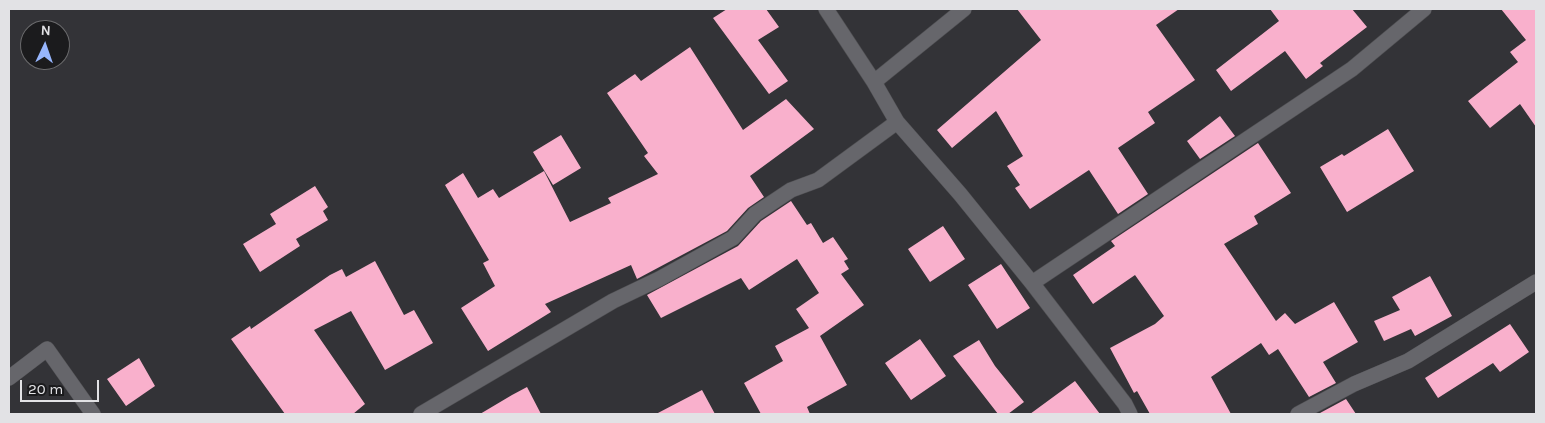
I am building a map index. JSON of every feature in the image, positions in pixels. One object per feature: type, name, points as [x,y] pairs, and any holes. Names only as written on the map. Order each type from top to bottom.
[{"type":"street","points":[[826,9],[874,82],[897,122],[966,201],[1032,284],[1123,411]]},
{"type":"street","points":[[874,82],[964,9]]},
{"type":"street","points":[[1032,284],[1352,69],[1424,9]]},
{"type":"street","points":[[421,414],[613,301],[659,279],[733,238],[755,214],[791,190],[818,180],[897,122]]},
{"type":"street","points":[[1298,414],[1354,384],[1408,361],[1536,282]]},
{"type":"street","points":[[9,378],[47,349],[93,414]]},
{"type":"building","points":[[727,9],[766,9],[779,27],[758,40],[788,81],[769,94],[713,18]]},
{"type":"building","points":[[1017,9],[1179,9],[1156,25],[1195,80],[1148,112],[1155,123],[1118,148],[1148,194],[1118,214],[1089,170],[1030,209],[1015,188],[1020,185],[1007,166],[1023,156],[996,111],[952,148],[937,130],[1041,40]]},
{"type":"building","points":[[1270,9],[1352,9],[1367,27],[1320,63],[1323,66],[1306,79],[1285,51],[1231,91],[1216,70],[1279,21]]},
{"type":"building","points":[[1501,9],[1536,9],[1536,127],[1520,104],[1490,128],[1468,101],[1518,62],[1510,52],[1526,40]]},
{"type":"building","points":[[690,47],[743,130],[786,99],[814,129],[750,176],[764,197],[748,208],[727,231],[637,279],[631,265],[545,304],[551,312],[488,351],[461,308],[495,286],[483,263],[489,260],[445,185],[463,173],[478,198],[493,189],[499,198],[544,171],[570,222],[611,203],[608,198],[658,174],[644,156],[648,153],[607,93],[635,74],[641,81]]},
{"type":"building","points":[[1220,116],[1235,136],[1200,159],[1187,141]]},
{"type":"building","points":[[1388,129],[1414,171],[1347,212],[1320,167],[1342,154],[1344,156]]},
{"type":"building","points":[[561,135],[581,168],[553,185],[533,152]]},
{"type":"building","points":[[1258,143],[1291,193],[1254,216],[1258,224],[1224,244],[1276,321],[1285,313],[1295,324],[1334,302],[1358,342],[1323,362],[1336,383],[1309,397],[1278,349],[1269,355],[1261,343],[1211,377],[1231,414],[1150,414],[1137,391],[1134,393],[1110,348],[1155,324],[1164,316],[1135,275],[1093,304],[1073,275],[1115,246],[1111,241]]},
{"type":"building","points":[[315,186],[328,207],[323,211],[328,220],[296,239],[300,246],[260,272],[243,244],[276,224],[270,214]]},
{"type":"building","points":[[791,201],[807,225],[811,223],[823,243],[833,237],[848,259],[844,261],[849,269],[841,274],[864,305],[820,336],[847,385],[807,407],[810,414],[761,414],[744,383],[783,361],[775,346],[809,328],[796,309],[819,293],[797,259],[749,290],[741,278],[661,318],[647,295],[738,246],[761,221]]},
{"type":"building","points":[[943,226],[965,259],[930,282],[908,249]]},
{"type":"building","points":[[375,261],[404,315],[414,310],[433,343],[385,370],[351,311],[314,330],[365,404],[353,414],[285,414],[231,339],[250,326],[251,329],[330,275],[342,269],[346,277]]},
{"type":"building","points":[[1001,264],[1030,308],[997,329],[968,285]]},
{"type":"building","points":[[1430,276],[1452,316],[1415,336],[1411,329],[1384,341],[1374,321],[1400,310],[1392,297]]},
{"type":"building","points":[[1510,324],[1529,352],[1500,372],[1493,363],[1438,398],[1425,378]]},
{"type":"building","points":[[920,339],[946,376],[911,400],[885,363]]},
{"type":"building","points":[[979,340],[995,366],[1024,402],[1008,414],[998,414],[953,356]]},
{"type":"building","points":[[139,358],[155,386],[126,406],[107,379]]},
{"type":"building","points":[[1075,381],[1100,414],[1030,414]]},
{"type":"building","points":[[527,387],[541,414],[480,414],[512,395]]},
{"type":"building","points":[[702,390],[715,414],[656,414]]},
{"type":"building","points":[[1346,399],[1356,414],[1320,413]]}]
